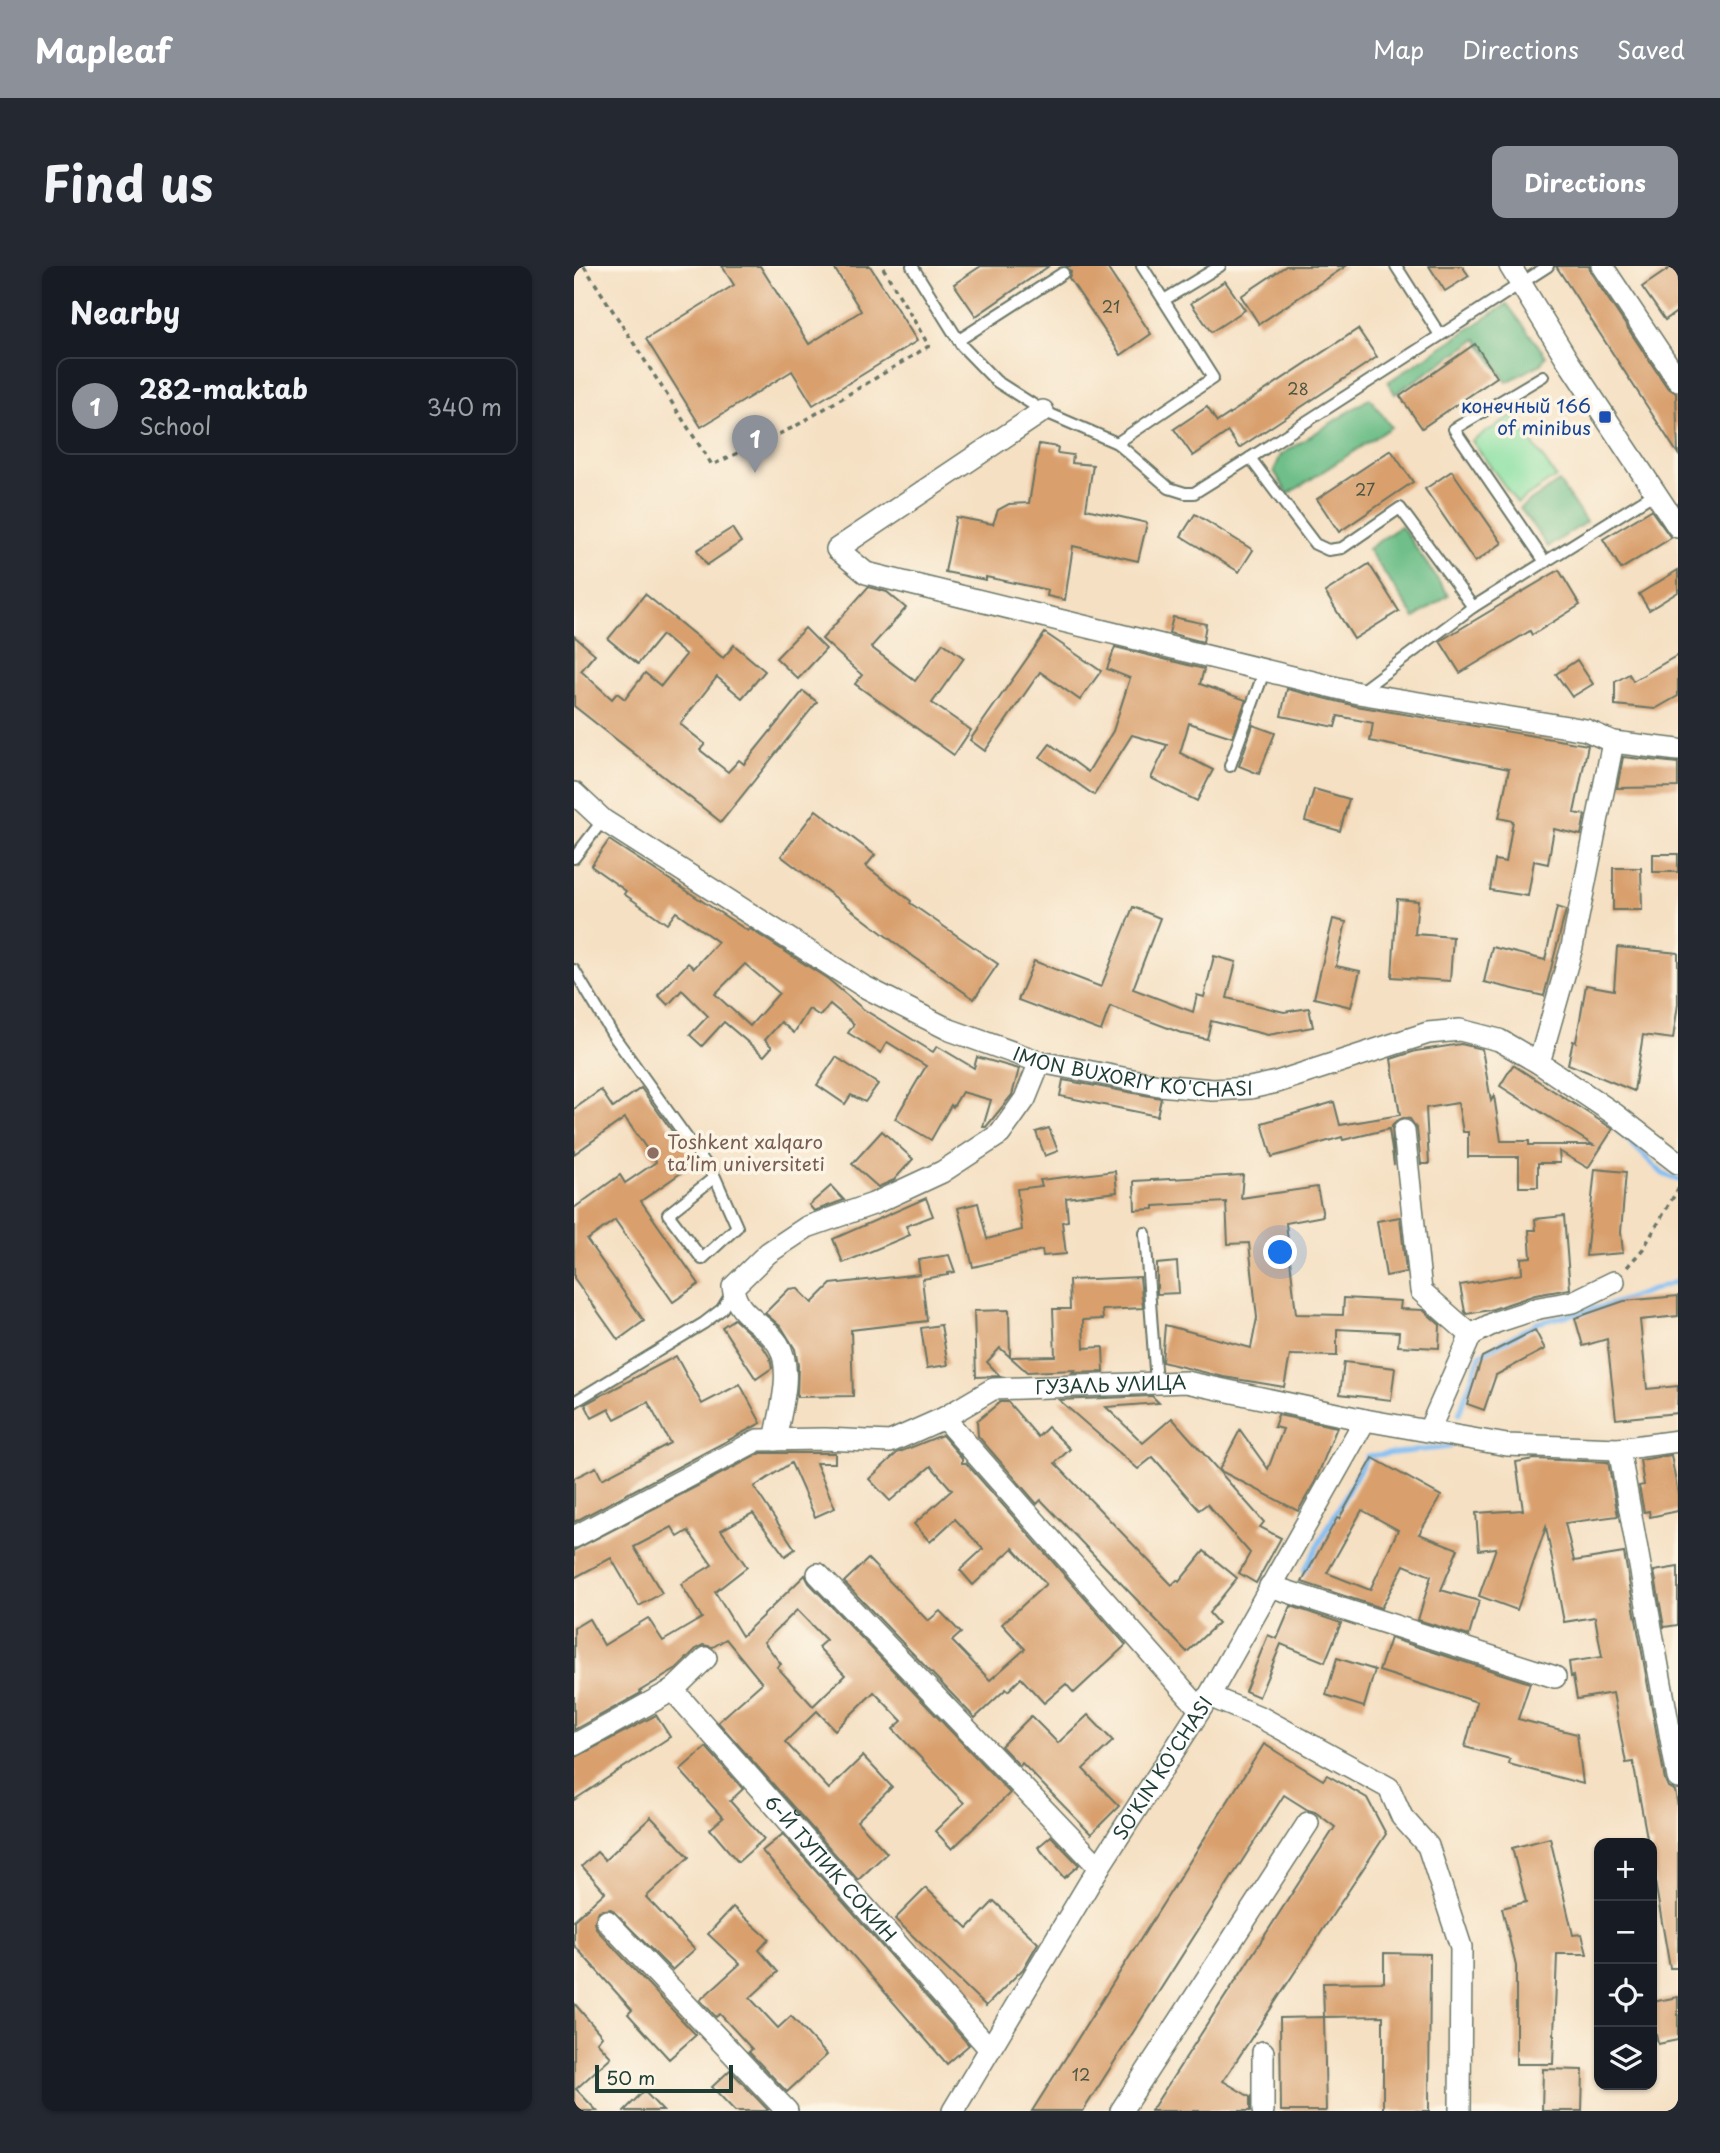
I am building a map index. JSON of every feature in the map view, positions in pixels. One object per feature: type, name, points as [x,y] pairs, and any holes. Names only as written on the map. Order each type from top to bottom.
[{"type":"street","points":[[1602,266],[1678,380]]},
{"type":"street","points":[[1515,274],[1678,527]]},
{"type":"street","points":[[1043,411],[837,549],[866,573],[1358,692],[1587,730],[1613,742],[1678,750]]},
{"type":"street","points":[[1539,1063],[1572,947],[1613,742]]},
{"type":"street","name":"IMON BUXORIY KO'CHASI","points":[[574,793],[603,820],[863,986],[950,1030],[1040,1062],[1159,1085],[1213,1090],[1250,1088],[1277,1082],[1428,1033],[1461,1030],[1499,1040],[1539,1063],[1616,1115],[1678,1163]]},
{"type":"street","points":[[775,1440],[785,1389],[785,1369],[779,1345],[734,1301],[733,1287],[768,1253],[807,1227],[873,1204],[942,1172],[1000,1134],[1025,1099],[1040,1062]]},
{"type":"street","points":[[1404,1131],[1421,1291],[1471,1335]]},
{"type":"street","points":[[1429,1430],[1471,1335],[1496,1322],[1539,1308],[1573,1302],[1614,1282]]},
{"type":"street","name":"ГУЗАЛЬ УЛИЦА","points":[[574,1537],[758,1440],[890,1442],[944,1418],[993,1389],[1186,1382],[1365,1420],[1507,1445],[1619,1449],[1678,1441]]},
{"type":"street","points":[[944,1418],[1204,1703],[1262,1718],[1389,1788],[1402,1817],[1428,1846],[1461,1947],[1460,2111]]},
{"type":"street","name":"SO'KIN KO'CHASI","points":[[953,2111],[1099,1867],[1204,1703],[1365,1420]]},
{"type":"street","points":[[1619,1449],[1678,1778]]},
{"type":"street","points":[[818,1574],[1099,1867]]},
{"type":"street","points":[[1270,1586],[1555,1677]]},
{"type":"street","points":[[574,1745],[673,1690],[706,1658]]},
{"type":"street","name":"6-Й ТУПИК СОКИН","points":[[673,1690],[989,2048]]},
{"type":"street","points":[[1121,2111],[1308,1823]]},
{"type":"street","points":[[607,1921],[787,2111]]},
{"type":"street","points":[[1263,2052],[1263,2111]]},
{"type":"lane","points":[[912,266],[959,341],[996,381],[1043,411],[1117,443],[1169,488],[1185,493],[1202,489],[1440,335],[1515,274],[1548,266]]},
{"type":"lane","points":[[1117,443],[1213,378],[1142,266]]},
{"type":"lane","points":[[1164,300],[1220,266]]},
{"type":"lane","points":[[1396,266],[1440,335]]},
{"type":"lane","points":[[959,341],[1063,273]]},
{"type":"lane","points":[[1543,376],[1454,429],[1545,562]]},
{"type":"lane","points":[[1250,458],[1321,548],[1335,551],[1342,548],[1401,508],[1474,607]]},
{"type":"lane","points":[[1358,692],[1474,607],[1655,493]]},
{"type":"lane","points":[[1230,766],[1265,668]]},
{"type":"lane","points":[[574,858],[603,820]]},
{"type":"lane","points":[[574,971],[613,1035],[715,1177],[737,1227],[702,1259],[668,1214],[715,1177]]},
{"type":"lane","points":[[1145,1233],[1156,1382]]},
{"type":"lane","points":[[574,1402],[704,1323],[722,1309],[733,1291]]},
{"type":"path","points":[[584,266],[712,465],[794,426],[929,346],[882,266]]},
{"type":"path","points":[[1614,1282],[1643,1249],[1678,1189]]},
{"type":"green space","points":[[1507,304],[1546,356],[1541,364],[1507,382],[1477,339],[1395,394],[1388,382]]},
{"type":"green space","points":[[1370,398],[1391,427],[1288,494],[1274,471],[1281,455]]},
{"type":"green space","points":[[1513,415],[1556,477],[1517,503],[1472,441]]},
{"type":"green space","points":[[1559,482],[1586,522],[1548,547],[1520,508]]},
{"type":"green space","points":[[1401,526],[1448,595],[1415,618],[1368,549]]},
{"type":"building","points":[[722,266],[760,266],[809,344],[861,311],[833,266],[870,266],[917,341],[813,405],[792,371],[701,427],[646,339],[734,285]]},
{"type":"building","points":[[981,266],[1049,266],[976,316],[954,284]]},
{"type":"building","points":[[1066,266],[1106,266],[1151,334],[1121,355],[1069,278],[1071,272]]},
{"type":"building","points":[[1286,266],[1346,266],[1259,324],[1241,296]]},
{"type":"building","points":[[1429,266],[1462,266],[1469,276],[1445,291]]},
{"type":"building","points":[[1556,266],[1589,266],[1591,273],[1667,387],[1676,393],[1678,454]]},
{"type":"building","points":[[1673,266],[1678,266],[1678,311],[1665,320],[1642,287]]},
{"type":"building","points":[[1225,281],[1245,310],[1211,332],[1191,303]]},
{"type":"building","points":[[1358,329],[1377,357],[1239,448],[1228,432],[1193,456],[1174,429],[1207,407],[1217,422]]},
{"type":"building","points":[[1475,344],[1497,377],[1422,428],[1400,396]]},
{"type":"building","points":[[1039,444],[1058,447],[1057,453],[1073,455],[1072,463],[1093,465],[1086,509],[1147,523],[1138,561],[1073,546],[1065,600],[1047,596],[1048,590],[986,577],[986,580],[945,572],[956,517],[993,524],[998,510],[1009,504],[1029,503]]},
{"type":"building","points":[[1391,450],[1413,482],[1339,532],[1317,499]]},
{"type":"building","points":[[1452,471],[1502,543],[1475,562],[1425,489]]},
{"type":"building","points":[[1651,510],[1671,538],[1621,569],[1603,539]]},
{"type":"building","points":[[1195,514],[1253,550],[1239,572],[1181,536]]},
{"type":"building","points":[[732,528],[741,542],[707,565],[697,550]]},
{"type":"building","points":[[1369,564],[1399,611],[1354,639],[1325,592]]},
{"type":"building","points":[[1559,570],[1580,605],[1532,635],[1530,631],[1460,673],[1440,641]]},
{"type":"building","points":[[1678,570],[1678,592],[1649,610],[1639,594]]},
{"type":"building","points":[[868,587],[887,592],[906,608],[871,647],[915,681],[943,643],[964,658],[932,703],[971,730],[954,755],[855,684],[862,675],[822,639]]},
{"type":"building","points":[[645,594],[723,658],[734,645],[765,671],[742,698],[717,677],[680,724],[705,744],[700,750],[728,772],[739,760],[744,764],[803,691],[817,702],[721,822],[574,706],[574,636],[595,654],[581,671],[612,699],[617,693],[625,699],[645,673],[661,686],[686,655],[662,635],[638,664],[608,639]]},
{"type":"building","points":[[1173,617],[1206,624],[1203,642],[1169,633]]},
{"type":"building","points":[[805,628],[826,649],[798,679],[776,658]]},
{"type":"building","points":[[1045,633],[1101,671],[1080,700],[1040,672],[985,751],[970,740]]},
{"type":"building","points":[[1115,647],[1204,669],[1200,684],[1246,700],[1232,737],[1189,723],[1180,753],[1213,770],[1197,801],[1151,778],[1167,745],[1132,735],[1094,795],[1040,757],[1050,744],[1088,772],[1113,731],[1130,678],[1107,669]]},
{"type":"building","points":[[1678,655],[1678,696],[1655,709],[1615,705],[1615,682],[1629,674],[1633,681]]},
{"type":"building","points":[[1577,660],[1593,684],[1572,697],[1556,674]]},
{"type":"building","points":[[1287,689],[1356,706],[1588,745],[1574,813],[1585,815],[1581,835],[1554,829],[1548,864],[1534,861],[1528,896],[1490,890],[1495,860],[1506,862],[1513,821],[1499,818],[1509,769],[1370,741],[1373,723],[1338,716],[1335,727],[1281,716]]},
{"type":"building","points":[[1253,725],[1275,733],[1259,774],[1239,766]]},
{"type":"building","points":[[1623,757],[1678,763],[1678,787],[1617,788]]},
{"type":"building","points":[[1314,789],[1349,799],[1340,831],[1305,821]]},
{"type":"building","points":[[816,810],[875,855],[866,866],[911,901],[910,903],[998,964],[974,999],[907,952],[781,856]]},
{"type":"building","points":[[609,840],[748,931],[750,929],[828,979],[863,1009],[933,1052],[937,1046],[974,1068],[977,1057],[1019,1069],[1012,1095],[986,1127],[983,1127],[991,1100],[962,1092],[953,1107],[951,1105],[931,1140],[895,1119],[926,1066],[887,1042],[881,1053],[848,1033],[854,1024],[830,1004],[820,1016],[809,1009],[794,1033],[781,1022],[765,1040],[772,1047],[764,1056],[724,1022],[702,1046],[690,1035],[708,1016],[682,990],[668,1005],[658,995],[688,963],[694,968],[718,942],[676,912],[667,924],[624,894],[626,891],[591,866]],"holes":[[[745,964],[779,993],[750,1026],[715,994]]]},
{"type":"building","points":[[1653,854],[1678,854],[1678,872],[1653,872]]},
{"type":"building","points":[[1613,868],[1641,868],[1642,910],[1613,910]]},
{"type":"building","points":[[1397,899],[1418,901],[1415,934],[1453,937],[1450,981],[1392,977]]},
{"type":"building","points":[[1133,907],[1160,918],[1133,989],[1193,1012],[1197,995],[1204,997],[1214,956],[1236,962],[1227,998],[1284,1012],[1309,1008],[1313,1027],[1268,1035],[1211,1021],[1207,1039],[1184,1034],[1110,1006],[1101,1031],[1018,1000],[1034,961],[1101,987]]},
{"type":"building","points":[[1557,907],[1566,910],[1544,996],[1484,982],[1492,947],[1545,960]]},
{"type":"building","points":[[1333,919],[1346,922],[1336,966],[1360,971],[1351,1007],[1314,998]]},
{"type":"building","points":[[1617,947],[1678,953],[1678,1004],[1673,1039],[1643,1035],[1634,1091],[1568,1064],[1573,1041],[1576,1042],[1586,985],[1614,990]]},
{"type":"building","points":[[1461,1044],[1482,1049],[1491,1101],[1494,1096],[1501,1141],[1529,1141],[1529,1145],[1593,1145],[1500,1086],[1513,1065],[1613,1129],[1588,1168],[1559,1151],[1560,1163],[1538,1163],[1538,1187],[1519,1187],[1519,1157],[1468,1157],[1468,1132],[1463,1132],[1458,1103],[1426,1108],[1429,1164],[1421,1164],[1417,1129],[1410,1119],[1403,1118],[1392,1126],[1394,1165],[1389,1129],[1343,1140],[1342,1137],[1272,1157],[1262,1123],[1334,1102],[1340,1125],[1400,1115],[1391,1059],[1416,1051]]},
{"type":"building","points":[[836,1057],[878,1084],[865,1102],[851,1095],[845,1104],[817,1085]]},
{"type":"building","points":[[1063,1080],[1161,1098],[1157,1116],[1060,1096]]},
{"type":"building","points":[[641,1088],[695,1163],[641,1201],[699,1284],[673,1302],[615,1220],[587,1240],[644,1321],[618,1340],[574,1278],[574,1208],[620,1175],[625,1183],[656,1162],[625,1118],[574,1154],[574,1109],[601,1090],[613,1108]]},
{"type":"building","points":[[1049,1128],[1058,1151],[1045,1156],[1036,1132]]},
{"type":"building","points":[[882,1131],[913,1159],[894,1180],[878,1187],[852,1164]]},
{"type":"building","points":[[1595,1169],[1626,1172],[1621,1232],[1623,1253],[1586,1256]]},
{"type":"building","points":[[1115,1171],[1117,1192],[1066,1198],[1068,1221],[1062,1222],[1066,1254],[1043,1256],[1042,1250],[973,1267],[958,1208],[978,1203],[987,1239],[1022,1230],[1017,1189],[1042,1186],[1040,1180]]},
{"type":"building","points":[[1243,1175],[1241,1198],[1317,1187],[1323,1216],[1286,1223],[1296,1314],[1343,1315],[1344,1298],[1401,1301],[1400,1309],[1423,1310],[1440,1325],[1439,1348],[1398,1346],[1399,1332],[1337,1329],[1337,1356],[1290,1355],[1284,1387],[1224,1377],[1162,1362],[1165,1325],[1251,1348],[1257,1318],[1249,1243],[1228,1244],[1226,1202],[1154,1206],[1154,1209],[1135,1210],[1134,1181]]},
{"type":"building","points":[[831,1186],[844,1200],[814,1211],[809,1205]]},
{"type":"building","points":[[926,1198],[933,1216],[906,1226],[910,1235],[843,1263],[833,1239]]},
{"type":"building","points":[[1564,1216],[1570,1289],[1535,1295],[1490,1310],[1467,1314],[1465,1312],[1460,1285],[1522,1274],[1521,1258],[1531,1257],[1529,1230],[1536,1230],[1535,1219]]},
{"type":"building","points":[[1400,1217],[1406,1272],[1386,1276],[1377,1221]]},
{"type":"building","points":[[949,1255],[955,1272],[922,1279],[927,1321],[851,1330],[853,1396],[797,1397],[798,1365],[795,1349],[782,1328],[765,1313],[789,1289],[797,1288],[812,1303],[831,1284],[920,1274],[918,1260]]},
{"type":"building","points":[[1177,1262],[1179,1293],[1157,1294],[1157,1264]]},
{"type":"building","points":[[1140,1277],[1143,1308],[1102,1310],[1103,1319],[1083,1320],[1084,1348],[1103,1347],[1104,1372],[1027,1372],[1010,1357],[1055,1356],[1053,1309],[1070,1309],[1069,1280]]},
{"type":"building","points":[[1678,1296],[1678,1316],[1640,1320],[1647,1389],[1678,1386],[1677,1413],[1616,1419],[1607,1339],[1583,1346],[1575,1318],[1624,1301]]},
{"type":"building","points":[[1009,1310],[1010,1357],[1000,1348],[987,1362],[1000,1376],[976,1377],[974,1311]]},
{"type":"building","points":[[734,1319],[762,1345],[770,1358],[772,1368],[756,1379],[722,1327]]},
{"type":"building","points":[[941,1325],[948,1365],[927,1368],[921,1328]]},
{"type":"building","points":[[1535,1330],[1545,1349],[1496,1375],[1484,1410],[1467,1404],[1482,1357]]},
{"type":"building","points":[[676,1356],[702,1404],[740,1384],[761,1423],[574,1522],[574,1478],[596,1467],[602,1479],[670,1443],[648,1402],[615,1419],[609,1409],[592,1418],[585,1404]]},
{"type":"building","points":[[1344,1362],[1395,1368],[1391,1400],[1340,1394]]},
{"type":"building","points":[[1152,1396],[1159,1403],[1106,1407],[1143,1443],[1172,1418],[1264,1522],[1260,1527],[1281,1538],[1256,1583],[1239,1573],[1250,1553],[1207,1504],[1199,1510],[1153,1457],[1138,1469],[1059,1400]]},
{"type":"building","points":[[1000,1402],[1008,1402],[1038,1437],[1048,1427],[1070,1449],[1055,1463],[1172,1585],[1177,1580],[1179,1582],[1204,1551],[1237,1578],[1209,1613],[1218,1623],[1187,1652],[1041,1500],[1037,1504],[978,1436],[977,1421]]},
{"type":"building","points":[[1278,1415],[1337,1427],[1315,1482],[1298,1511],[1219,1470],[1240,1430],[1268,1469],[1283,1429],[1274,1427]]},
{"type":"building","points":[[942,1435],[962,1458],[962,1463],[966,1463],[1126,1645],[1074,1693],[1066,1684],[1044,1703],[1021,1678],[975,1718],[844,1582],[868,1559],[928,1621],[940,1611],[961,1633],[952,1641],[990,1680],[1025,1649],[1002,1624],[1046,1584],[1013,1548],[973,1585],[960,1570],[983,1549],[955,1519],[930,1542],[914,1524],[952,1490],[931,1466],[890,1501],[869,1479],[897,1453]]},
{"type":"building","points":[[761,1453],[835,1453],[835,1463],[816,1463],[835,1508],[815,1517],[791,1463],[754,1487],[795,1549],[785,1556],[753,1513],[721,1530],[747,1567],[715,1592],[742,1636],[805,1575],[809,1583],[1010,1793],[952,1849],[935,1831],[964,1803],[893,1729],[902,1721],[874,1692],[835,1730],[817,1711],[785,1742],[829,1789],[863,1756],[892,1787],[857,1821],[887,1853],[858,1880],[718,1722],[762,1683],[726,1639],[713,1647],[703,1645],[697,1648],[675,1670],[640,1691],[641,1693],[574,1730],[574,1628],[589,1619],[604,1645],[648,1618],[663,1641],[702,1618],[681,1584],[712,1565],[688,1531],[678,1537],[672,1527],[634,1547],[662,1593],[639,1606],[611,1558],[574,1578],[574,1550]],"holes":[[[797,1610],[826,1640],[818,1647],[845,1675],[813,1706],[777,1667],[781,1664],[764,1642]]]},
{"type":"building","points":[[1671,1455],[1678,1494],[1678,1511],[1650,1517],[1649,1511],[1644,1512],[1639,1486],[1644,1485],[1640,1460]]},
{"type":"building","points":[[1373,1458],[1441,1496],[1419,1534],[1458,1549],[1441,1590],[1479,1601],[1469,1636],[1418,1620],[1431,1576],[1404,1565],[1381,1608],[1302,1582],[1337,1518],[1339,1519]],"holes":[[[1362,1510],[1398,1530],[1370,1590],[1327,1573]]]},
{"type":"building","points":[[1534,1459],[1608,1462],[1618,1516],[1565,1523],[1574,1561],[1624,1553],[1665,1780],[1668,1787],[1675,1791],[1678,1806],[1678,1968],[1670,1968],[1657,1894],[1657,1838],[1647,1838],[1633,1762],[1626,1763],[1613,1693],[1577,1699],[1573,1676],[1571,1677],[1569,1662],[1602,1657],[1595,1617],[1564,1622],[1546,1527],[1517,1610],[1479,1596],[1496,1548],[1479,1550],[1476,1513],[1523,1510],[1516,1462]]},
{"type":"building","points":[[1678,1567],[1678,1625],[1664,1627],[1654,1571]]},
{"type":"building","points":[[1291,1606],[1341,1623],[1325,1662],[1281,1644],[1259,1697],[1245,1691],[1268,1635],[1277,1639]]},
{"type":"building","points":[[1390,1638],[1530,1683],[1518,1719],[1577,1734],[1583,1784],[1509,1764],[1510,1759],[1465,1747],[1477,1702],[1379,1671]]},
{"type":"building","points":[[1337,1658],[1375,1670],[1364,1707],[1326,1695]]},
{"type":"building","points":[[656,1715],[670,1737],[574,1800],[574,1758]]},
{"type":"building","points":[[1088,1715],[1113,1741],[1083,1769],[1119,1806],[1091,1834],[1022,1763],[1020,1766],[1001,1746],[1031,1716],[1058,1743]]},
{"type":"building","points":[[1264,1744],[1323,1780],[1327,1775],[1367,1798],[1386,1834],[1223,2081],[1250,2097],[1250,2111],[1151,2111],[1335,1827],[1284,1795],[1083,2111],[1032,2111]]},
{"type":"building","points":[[706,1747],[743,1789],[730,1801],[764,1839],[738,1862],[710,1829],[723,1818],[680,1770]]},
{"type":"building","points":[[651,1817],[689,1857],[646,1897],[695,1949],[672,1970],[611,1909],[599,1911],[594,1923],[597,1930],[696,2035],[669,2059],[628,2014],[632,2010],[574,1945],[574,1920],[605,1892],[582,1866],[597,1852],[605,1860]]},
{"type":"building","points":[[783,1834],[969,2045],[947,2064],[762,1851]]},
{"type":"building","points":[[1051,1836],[1079,1865],[1064,1878],[1038,1847]]},
{"type":"building","points":[[1550,1838],[1573,1935],[1582,1934],[1587,1954],[1557,1954],[1553,2064],[1516,2064],[1516,1966],[1502,1908],[1526,1902],[1512,1848]]},
{"type":"building","points":[[926,1888],[968,1928],[994,1901],[1038,1943],[1023,1969],[986,2006],[895,1919]]},
{"type":"building","points":[[733,1907],[769,1939],[759,1950],[778,1972],[750,1998],[778,2028],[791,2016],[827,2055],[787,2092],[749,2052],[752,2049],[720,2014],[716,2017],[700,2000],[740,1964],[708,1934]]},
{"type":"building","points":[[1384,1953],[1430,1954],[1429,2111],[1383,2111],[1383,2016],[1324,2017],[1323,1983],[1384,1982]]},
{"type":"building","points":[[1678,1997],[1678,2040],[1658,2044],[1657,2001]]},
{"type":"building","points":[[574,2003],[602,2036],[597,2042],[611,2057],[576,2089],[597,2111],[574,2111]]},
{"type":"building","points":[[1324,2017],[1326,2111],[1281,2111],[1280,2018]]},
{"type":"building","points":[[1543,2069],[1583,2070],[1582,2111],[1542,2111]]},
{"type":"building","points":[[730,2070],[768,2110],[735,2111],[712,2087]]},
{"type":"building","points":[[644,2091],[663,2111],[624,2111]]},
{"type":"waterway","points":[[1609,1122],[1663,1174],[1678,1180]]},
{"type":"waterway","points":[[1459,1414],[1480,1355],[1537,1323],[1609,1305],[1678,1281]]},
{"type":"waterway","points":[[1304,1571],[1367,1456],[1450,1447]]},
{"type":"place","name":"конечный 166 of minibus","points":[[1605,417]]},
{"type":"place","name":"282-maktab","points":[[755,473]]},
{"type":"place","name":"Toshkent xalqaro ta’lim universiteti","points":[[653,1153]]}]
